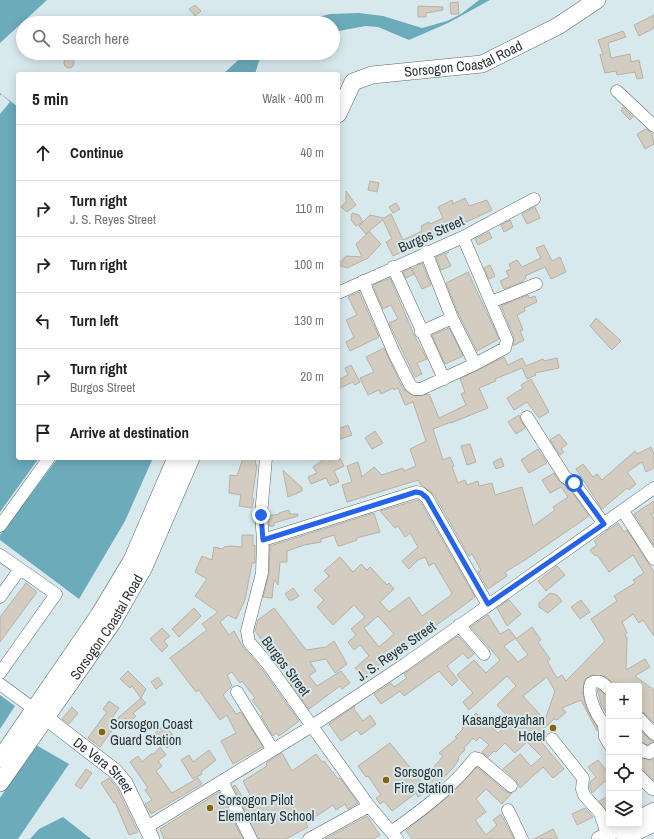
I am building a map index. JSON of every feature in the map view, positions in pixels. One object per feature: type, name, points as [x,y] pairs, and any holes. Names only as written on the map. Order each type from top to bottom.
[{"type":"highway","name":"Sorsogon Coastal Road","points":[[340,89],[348,74],[372,63],[481,52],[554,18],[581,0]]},
{"type":"highway","name":"Sorsogon Coastal Road","points":[[340,110],[353,82],[372,74],[482,64],[558,26],[597,0]]},
{"type":"highway","name":"Sorsogon Coastal Road","points":[[0,783],[40,713],[132,560],[175,460]]},
{"type":"highway","name":"Sorsogon Coastal Road","points":[[0,759],[40,713],[112,623],[144,567],[190,460]]},
{"type":"main road","name":"De Vera Street","points":[[40,713],[115,771],[125,783],[149,833]]},
{"type":"main road","points":[[624,839],[646,827],[654,810]]},
{"type":"main road","points":[[603,837],[621,827]]},
{"type":"street","points":[[617,91],[654,126]]},
{"type":"street","name":"Burgos Street","points":[[340,292],[463,236],[534,199]]},
{"type":"street","points":[[363,281],[394,353],[410,385],[416,389],[421,389],[444,379],[505,348],[507,340],[463,236]]},
{"type":"street","points":[[426,252],[452,318],[475,364]]},
{"type":"street","points":[[393,267],[444,379]]},
{"type":"street","points":[[490,302],[536,284]]},
{"type":"street","points":[[422,332],[452,318]]},
{"type":"street","points":[[527,417],[565,477],[574,483],[604,524]]},
{"type":"street","points":[[0,526],[48,460]]},
{"type":"street","name":"Burgos Street","points":[[266,460],[261,515],[263,540],[262,573],[247,631],[249,642],[267,663],[369,806],[395,837]]},
{"type":"street","name":"J. S. Reyes Street","points":[[149,833],[222,781],[312,726],[459,626],[488,604],[654,488]]},
{"type":"street","points":[[263,540],[416,492],[421,493],[427,498],[488,604]]},
{"type":"street","points":[[623,511],[653,556]]},
{"type":"street","points":[[0,554],[56,594],[0,673]]},
{"type":"street","points":[[0,597],[20,569]]},
{"type":"street","points":[[459,626],[484,654]]},
{"type":"street","points":[[606,686],[603,682],[596,681],[591,683],[589,693],[606,724]]},
{"type":"street","points":[[0,684],[40,713]]},
{"type":"street","points":[[237,692],[273,750]]},
{"type":"street","points":[[640,719],[654,734]]},
{"type":"street","points":[[552,739],[583,778],[582,789],[584,795],[600,813],[603,837]]},
{"type":"street","points":[[642,750],[649,753],[654,749]]},
{"type":"street","points":[[395,837],[464,772],[475,758],[511,786]]},
{"type":"street","points":[[642,779],[654,789]]},
{"type":"street","points":[[222,781],[251,839]]},
{"type":"street","points":[[309,839],[369,806]]},
{"type":"street","points":[[508,810],[522,839]]},
{"type":"water","points":[[0,0],[47,0],[30,16],[16,16],[16,28],[0,43]]},
{"type":"water","points":[[479,0],[490,0],[448,23],[409,40],[378,27],[366,26],[340,31],[340,16],[322,16],[330,14],[359,13],[383,16],[422,28],[447,21],[461,14]]},
{"type":"water","points":[[238,60],[260,60],[256,72],[225,72]]},
{"type":"water","points":[[0,93],[16,105],[16,460],[152,460],[125,521],[79,599],[0,540]]},
{"type":"water","points":[[0,695],[15,706],[0,729]]},
{"type":"water","points":[[36,745],[69,764],[18,839],[0,839],[0,798]]},
{"type":"water","points":[[63,817],[91,839],[30,839],[39,829]]},
{"type":"pier","points":[[1,94],[10,102],[0,114],[0,96]]},
{"type":"pier","points":[[38,460],[56,460],[0,535],[0,512]]},
{"type":"building","points":[[458,2],[459,14],[451,14],[450,3]]},
{"type":"building","points":[[195,5],[201,11],[195,16],[189,9]]},
{"type":"building","points":[[418,6],[443,7],[443,10],[426,13],[426,17],[418,17]]},
{"type":"building","points":[[654,15],[654,28],[639,36],[634,25]]},
{"type":"building","points":[[623,31],[626,37],[608,43],[611,58],[630,54],[631,62],[639,60],[643,78],[637,79],[635,72],[617,75],[616,71],[605,73],[600,55],[603,54],[598,40]]},
{"type":"building","points":[[64,60],[74,61],[73,67],[65,67]]},
{"type":"building","points":[[623,107],[633,117],[630,120],[621,111]]},
{"type":"building","points":[[646,129],[652,133],[654,144],[645,149],[637,134]]},
{"type":"building","points":[[370,181],[379,183],[377,192],[368,190]]},
{"type":"building","points":[[346,191],[356,205],[347,212],[341,207],[346,202]]},
{"type":"building","points":[[465,198],[469,206],[487,200],[492,210],[393,256],[386,242],[392,239],[383,220],[369,231],[381,244],[368,258],[347,268],[340,266],[340,263],[346,256],[362,257],[356,244],[369,232],[366,234],[359,226],[370,215],[384,218],[391,214],[403,240],[422,231],[421,226],[443,218],[438,207],[452,200],[453,204]]},
{"type":"building","points":[[396,203],[400,209],[393,213],[389,207]]},
{"type":"building","points":[[535,207],[540,218],[527,224],[522,214]]},
{"type":"building","points":[[352,213],[359,215],[363,222],[356,226],[351,220]]},
{"type":"building","points":[[510,220],[513,227],[504,232],[501,225]]},
{"type":"building","points":[[489,232],[492,238],[478,245],[475,239]]},
{"type":"building","points":[[544,245],[552,261],[560,257],[566,272],[551,279],[545,267],[525,276],[526,278],[522,282],[504,289],[500,281],[509,277],[506,271],[511,269],[509,264],[517,260],[522,267],[541,258],[536,248]]},
{"type":"building","points":[[449,252],[445,254],[451,266],[441,270],[436,257]]},
{"type":"building","points":[[422,263],[431,285],[422,289],[412,269]]},
{"type":"building","points":[[490,265],[495,276],[489,279],[484,268]]},
{"type":"building","points":[[411,268],[414,274],[406,278],[403,272]]},
{"type":"building","points":[[468,272],[499,339],[477,351],[459,315],[446,283]]},
{"type":"building","points":[[390,278],[414,335],[427,359],[417,363],[422,374],[415,377],[389,323],[398,319],[391,305],[383,309],[373,285]]},
{"type":"building","points":[[359,292],[379,337],[350,351],[346,342],[354,337],[346,320],[357,315],[348,297]]},
{"type":"building","points":[[528,295],[529,298],[535,296],[537,302],[524,308],[525,311],[517,315],[523,330],[520,331],[524,340],[513,346],[514,337],[501,306]]},
{"type":"building","points":[[596,318],[621,341],[612,350],[590,326]]},
{"type":"building","points":[[449,328],[463,356],[445,364],[432,335]]},
{"type":"building","points":[[384,348],[403,389],[414,396],[429,394],[439,418],[466,405],[461,394],[465,392],[460,379],[504,357],[508,365],[522,358],[526,366],[543,359],[544,361],[557,358],[559,368],[535,373],[536,375],[527,379],[522,368],[495,379],[496,381],[479,388],[488,408],[433,429],[443,460],[450,457],[458,483],[465,480],[467,485],[478,481],[479,486],[492,483],[495,495],[522,487],[533,526],[555,510],[553,507],[568,497],[561,487],[550,493],[542,480],[554,473],[559,481],[569,488],[589,516],[505,572],[507,576],[488,589],[478,572],[481,570],[472,554],[469,556],[434,494],[421,485],[418,480],[347,502],[342,485],[352,482],[347,466],[358,462],[362,477],[374,467],[382,475],[403,468],[404,471],[416,466],[410,449],[426,441],[413,402],[405,405],[398,388],[394,390],[393,388],[381,394],[379,390],[368,395],[360,378],[374,372],[366,357]]},
{"type":"building","points":[[351,365],[360,382],[355,385],[353,382],[340,388],[340,379],[348,375],[345,368]]},
{"type":"building","points":[[531,379],[549,412],[539,418],[527,402],[514,410],[507,398],[523,388],[521,385]]},
{"type":"building","points":[[519,415],[525,428],[516,434],[508,422]]},
{"type":"building","points":[[348,425],[352,435],[340,439],[340,428]]},
{"type":"building","points":[[375,431],[383,443],[372,449],[365,438]]},
{"type":"building","points":[[559,434],[567,444],[561,449],[564,452],[560,455],[550,440]]},
{"type":"building","points":[[470,444],[476,462],[467,465],[461,446]]},
{"type":"building","points":[[651,447],[654,454],[654,468],[646,472],[642,462],[627,472],[636,484],[629,490],[627,488],[602,509],[576,469],[583,464],[593,477],[597,474],[602,480],[635,451],[637,454]]},
{"type":"building","points":[[538,449],[547,463],[529,473],[521,460]]},
{"type":"building","points":[[340,458],[344,466],[334,471],[339,482],[330,486],[326,478],[311,484],[308,477],[317,473],[313,467],[323,460],[340,460]]},
{"type":"building","points":[[501,458],[504,466],[496,469],[493,462]]},
{"type":"building","points":[[242,460],[256,460],[255,465],[257,465],[252,508],[239,506],[241,495],[229,493],[230,475],[237,476]]},
{"type":"building","points":[[283,470],[302,488],[302,491],[288,497]]},
{"type":"building","points":[[418,500],[475,597],[363,677],[355,668],[369,656],[360,645],[354,650],[348,642],[356,635],[351,629],[365,617],[354,605],[333,625],[317,607],[324,600],[314,590],[329,576],[324,571],[340,557],[353,572],[361,564],[367,570],[370,567],[387,585],[389,583],[394,589],[380,602],[389,612],[409,597],[422,616],[452,593],[434,563],[429,566],[425,557],[418,560],[409,569],[402,561],[418,547],[410,533],[405,537],[398,526],[395,528],[380,511]],"holes":[[[378,616],[394,634],[379,647],[364,628]]]},
{"type":"building","points":[[654,501],[654,513],[651,514],[654,518],[654,545],[634,514]]},
{"type":"building","points":[[289,510],[290,514],[298,514],[298,516],[274,523],[274,526],[269,526],[269,516]]},
{"type":"building","points":[[374,513],[380,532],[356,538],[357,540],[340,546],[338,546],[334,535],[321,539],[321,542],[304,545],[287,551],[287,562],[280,562],[278,585],[274,579],[272,598],[263,597],[269,573],[270,546]]},
{"type":"building","points":[[618,523],[624,532],[627,530],[654,572],[654,636],[643,620],[639,623],[633,614],[622,622],[627,633],[625,635],[627,638],[626,670],[645,659],[650,667],[635,676],[654,690],[654,723],[642,712],[642,683],[612,683],[604,676],[591,675],[584,681],[583,694],[587,710],[597,726],[597,731],[581,700],[562,708],[566,712],[557,720],[554,719],[536,736],[564,769],[553,778],[543,767],[520,788],[516,780],[503,769],[520,754],[531,766],[542,757],[527,742],[515,753],[505,743],[496,752],[494,751],[488,757],[482,752],[489,745],[480,737],[476,741],[473,738],[458,757],[459,759],[453,768],[430,792],[428,790],[418,797],[416,793],[392,811],[384,801],[380,804],[376,798],[381,795],[368,776],[366,777],[358,766],[390,743],[422,782],[443,756],[439,753],[457,738],[455,737],[476,713],[498,733],[512,721],[497,705],[516,686],[507,676],[469,710],[463,702],[473,693],[457,675],[474,660],[486,673],[500,660],[471,627],[488,615],[500,634],[509,629],[516,638],[504,646],[518,662],[528,655],[516,639],[532,627],[541,640],[538,642],[550,659],[547,661],[557,678],[562,675],[566,681],[605,641],[591,619],[617,601],[614,596],[635,583],[633,580],[644,573],[633,555],[609,572],[597,555],[595,556],[590,550],[597,545],[594,541]],"holes":[[[547,677],[555,691],[545,720],[523,696]]]},
{"type":"building","points":[[242,535],[253,535],[253,546],[255,545],[255,563],[252,563],[245,600],[236,619],[228,615],[220,622],[229,635],[234,631],[243,647],[261,668],[299,721],[279,736],[276,733],[273,736],[261,716],[263,714],[252,700],[255,698],[242,681],[240,683],[232,672],[227,675],[232,686],[223,695],[236,714],[241,712],[263,747],[233,764],[221,741],[236,733],[227,715],[220,720],[199,690],[196,692],[170,658],[207,630],[202,624],[218,612],[195,596],[207,579],[195,572],[202,556],[212,560],[214,547],[223,549],[224,547],[230,546],[242,547]]},
{"type":"building","points":[[557,566],[565,575],[546,591],[538,581]]},
{"type":"building","points":[[26,583],[37,592],[0,642],[0,617]]},
{"type":"building","points":[[293,588],[299,596],[293,600],[289,600],[285,594]]},
{"type":"building","points":[[550,593],[557,595],[562,601],[548,613],[539,607],[539,603]]},
{"type":"building","points":[[509,600],[521,614],[507,626],[497,608]]},
{"type":"building","points":[[581,600],[590,612],[580,619],[571,607]]},
{"type":"building","points":[[194,608],[201,616],[179,637],[172,629]]},
{"type":"building","points":[[274,608],[306,650],[326,647],[334,641],[347,664],[335,673],[326,659],[310,662],[316,671],[309,676],[317,686],[341,671],[350,683],[342,689],[340,686],[309,709],[289,682],[292,680],[255,631],[258,620]]},
{"type":"building","points":[[162,628],[170,636],[164,641],[168,646],[162,652],[150,639]]},
{"type":"building","points":[[458,636],[474,654],[468,659],[463,653],[447,666],[458,680],[452,686],[439,671],[404,696],[400,691],[381,704],[374,694],[391,683],[394,687],[407,678],[404,674]]},
{"type":"building","points":[[128,671],[146,689],[141,698],[132,686],[130,688],[120,679]]},
{"type":"building","points":[[158,677],[163,684],[156,689],[151,682]]},
{"type":"building","points":[[597,689],[606,694],[606,713],[601,704]]},
{"type":"building","points":[[141,698],[146,703],[133,713],[136,716],[130,722],[126,718],[121,722],[118,718]]},
{"type":"building","name":"Sorsogon Coast Guard Station","points":[[109,701],[119,708],[109,722],[115,726],[100,747],[88,738],[107,712],[103,709]]},
{"type":"building","points":[[355,706],[354,709],[363,721],[370,715],[376,724],[361,735],[357,730],[341,741],[329,724]]},
{"type":"building","points":[[72,707],[78,713],[69,724],[62,719]]},
{"type":"building","points":[[164,725],[177,740],[167,748],[155,733]]},
{"type":"building","points":[[642,732],[654,742],[647,745],[642,742]]},
{"type":"building","points":[[160,747],[166,755],[158,761],[162,766],[156,771],[172,793],[198,778],[202,784],[151,814],[145,804],[152,800],[145,790],[148,788],[130,762],[138,756],[142,762],[151,754],[154,754]]},
{"type":"building","points":[[209,750],[216,760],[201,772],[202,774],[193,779],[181,760],[189,755],[193,762]]},
{"type":"building","points":[[282,753],[292,771],[316,754],[322,762],[324,761],[338,779],[340,778],[358,803],[348,809],[345,804],[336,810],[333,805],[306,823],[308,827],[286,839],[258,839],[233,786],[235,785],[244,799],[250,795],[243,781],[267,766],[266,763]]},
{"type":"building","points":[[642,758],[648,760],[654,759],[654,780],[642,770]]},
{"type":"building","points":[[598,760],[606,770],[606,782],[605,781],[592,793],[590,782],[596,777],[588,767]]},
{"type":"building","points":[[477,767],[506,792],[512,793],[502,804],[486,789],[476,799],[486,812],[475,820],[486,835],[497,825],[493,820],[501,814],[514,839],[412,839],[406,831],[451,794]]},
{"type":"building","points":[[86,769],[92,773],[81,789],[75,785]]},
{"type":"building","points":[[109,778],[117,788],[138,832],[129,835],[115,802],[114,803],[101,783]]},
{"type":"building","name":"Sorsogon Pilot Elementary School","points":[[219,792],[243,839],[164,839],[160,829]]},
{"type":"building","points":[[606,798],[606,812],[599,801]]},
{"type":"building","points":[[585,808],[593,817],[577,825],[572,814]]},
{"type":"building","points":[[367,816],[380,835],[374,839],[325,839]]},
{"type":"building","points":[[553,829],[558,839],[534,839]]},
{"type":"place","name":"Kasanggayahan Hotel","points":[[553,728]]},
{"type":"place","name":"Sorsogon Coast Guard Station","points":[[102,732]]},
{"type":"place","name":"Sorsogon Fire Station","points":[[386,780]]},
{"type":"place","name":"Sorsogon Pilot Elementary School","points":[[210,808]]},
{"type":"route","points":[[261,515],[263,540],[416,492],[421,493],[427,498],[488,604],[604,524],[574,483]]}]
